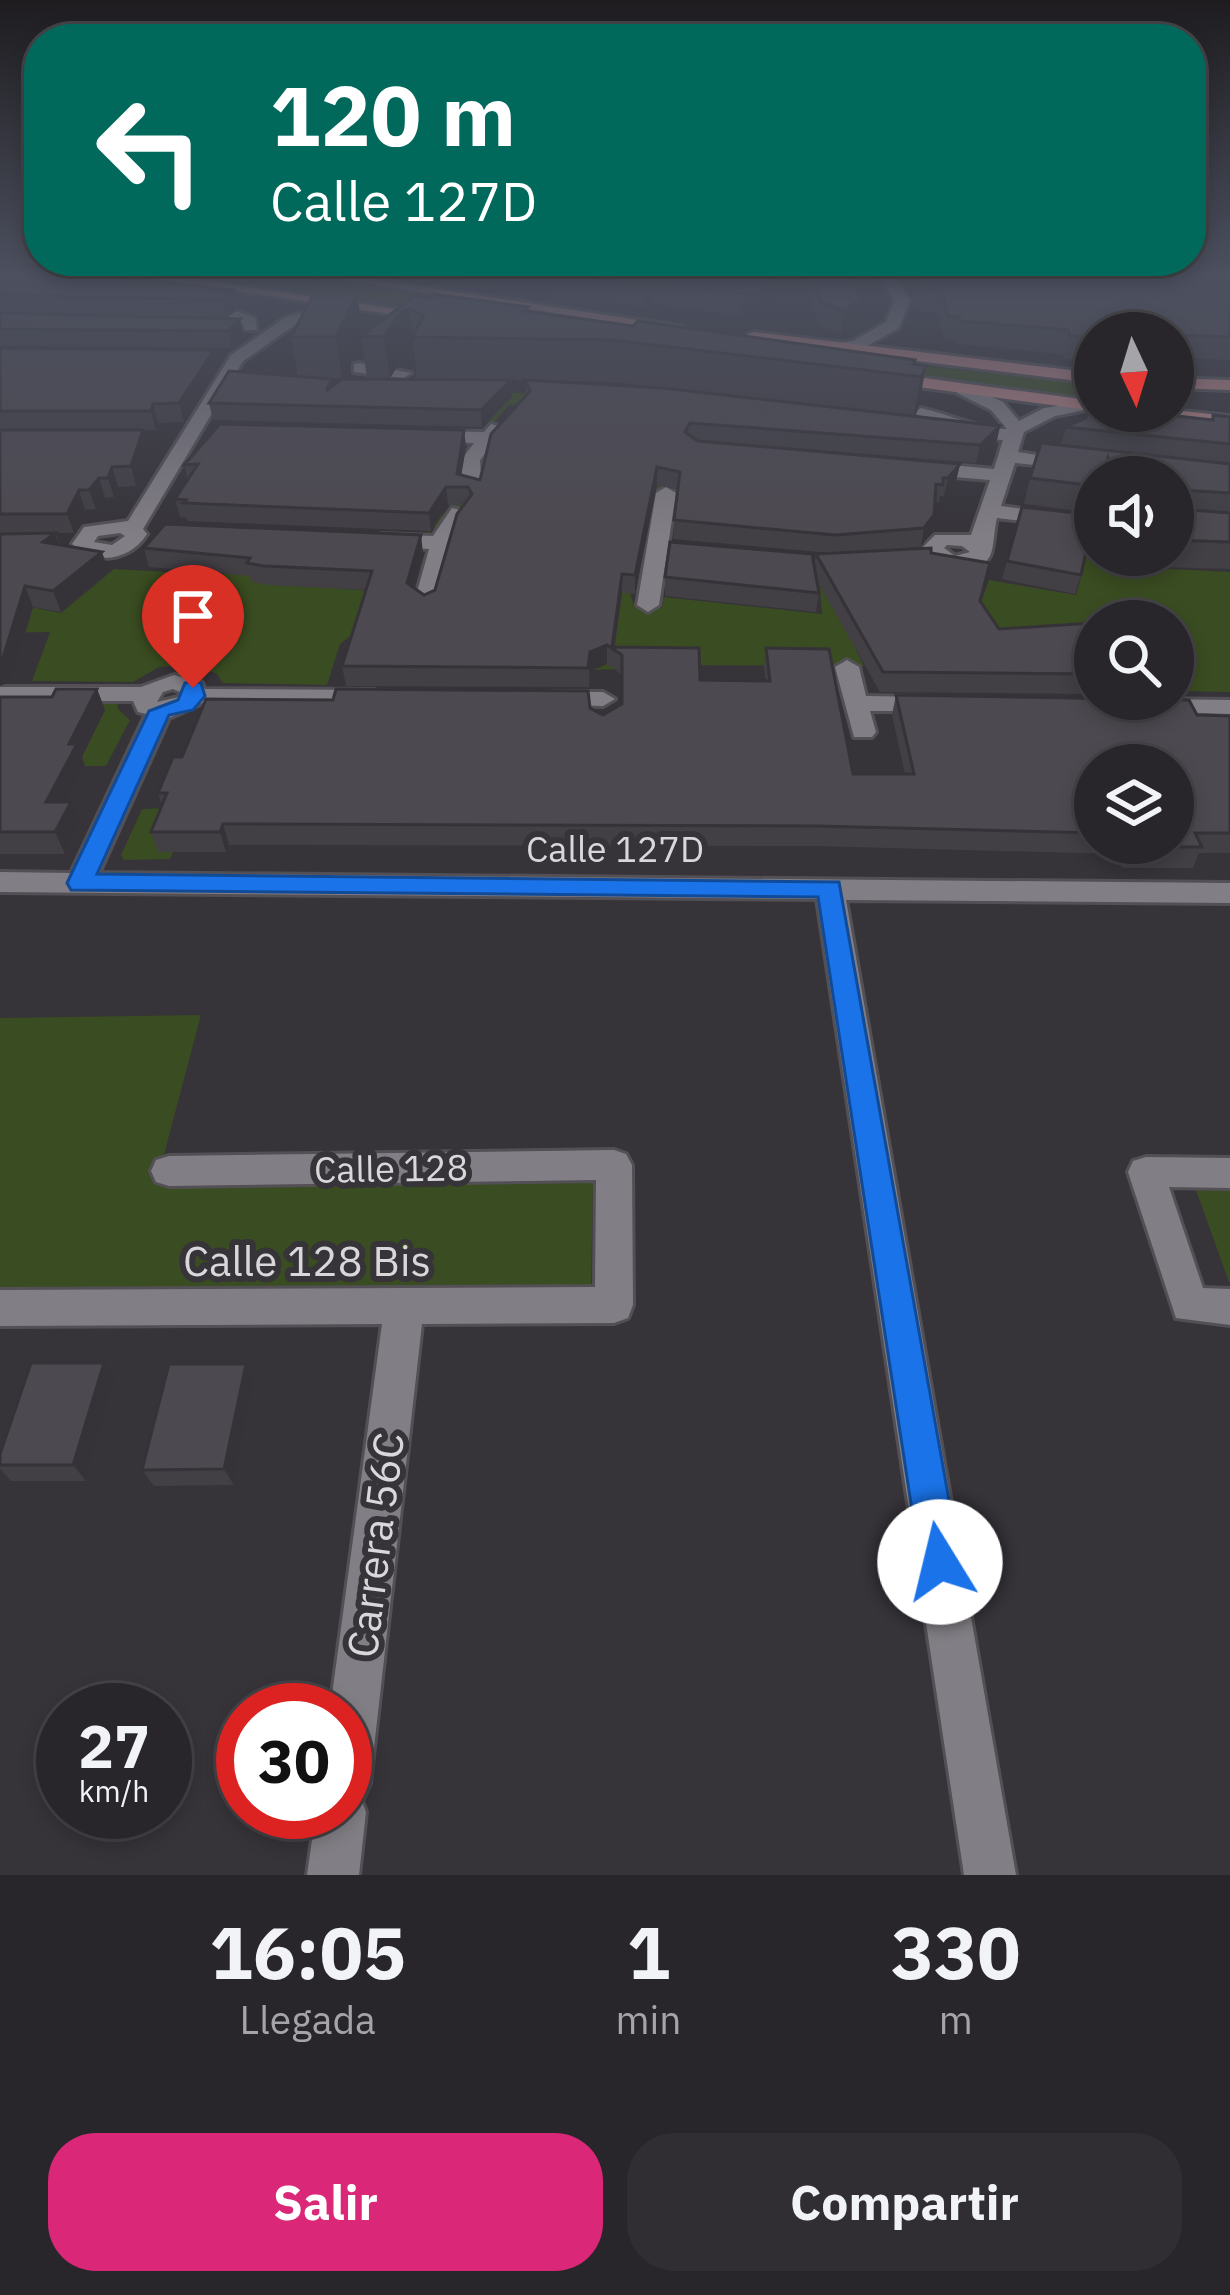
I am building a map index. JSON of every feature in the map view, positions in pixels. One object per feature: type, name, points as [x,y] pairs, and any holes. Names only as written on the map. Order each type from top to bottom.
[{"type":"main road","points":[[959,364],[1074,376]]},
{"type":"main road","points":[[872,376],[1074,404]]},
{"type":"main road","points":[[1194,384],[1230,385]]},
{"type":"main road","points":[[1194,417],[1230,421]]},
{"type":"street","points":[[74,544],[99,528],[141,530],[226,364],[246,381]]},
{"type":"street","points":[[406,383],[414,364]]},
{"type":"street","points":[[361,368],[406,383]]},
{"type":"street","points":[[347,388],[406,383]]},
{"type":"street","points":[[963,389],[997,406],[1015,432]]},
{"type":"street","points":[[907,429],[1015,432],[1050,412],[1074,408]]},
{"type":"street","points":[[921,413],[959,422],[972,432]]},
{"type":"street","points":[[472,490],[471,459],[485,438],[512,417]]},
{"type":"street","points":[[928,558],[967,562],[979,558],[973,542],[989,511],[1015,432]]},
{"type":"street","points":[[411,435],[485,438]]},
{"type":"street","points":[[1043,462],[1051,441]]},
{"type":"street","points":[[887,466],[1074,465]]},
{"type":"street","points":[[648,604],[671,550],[666,493]]},
{"type":"street","points":[[989,511],[1074,521]]},
{"type":"street","points":[[425,602],[441,543],[459,512]]},
{"type":"street","points":[[370,539],[441,543]]},
{"type":"street","points":[[847,668],[863,732]]},
{"type":"street","points":[[0,694],[153,702],[178,709],[194,696],[400,697]]},
{"type":"street","points":[[513,698],[604,699]]},
{"type":"street","points":[[80,883],[153,702]]},
{"type":"street","points":[[858,703],[953,704]]},
{"type":"street","points":[[1194,707],[1230,707]]},
{"type":"street","name":"Calle 127D","points":[[0,882],[1230,892]]},
{"type":"street","points":[[830,888],[990,1875]]},
{"type":"street","name":"Calle 128","points":[[169,1172],[614,1165],[614,1305]]},
{"type":"street","points":[[1230,1173],[1146,1172],[1190,1305],[1230,1307]]},
{"type":"street","name":"Calle 128 Bis","points":[[0,1309],[614,1305]]},
{"type":"street","name":"Carrera 56C","points":[[357,1683],[404,1308]]},
{"type":"street","points":[[334,1875],[338,1839]]},
{"type":"green space","points":[[829,364],[914,365],[1074,382],[1074,397]]},
{"type":"green space","points":[[282,392],[611,393],[738,419],[660,468],[710,510],[673,510],[675,500],[688,492],[598,489],[619,614],[622,593],[630,593],[634,606],[662,608],[663,597],[822,614],[819,580],[977,613],[989,580],[1076,595],[1081,578],[1070,575],[1074,556],[1074,576],[1230,572],[1230,692],[1194,691],[1194,600],[1074,600],[1074,641],[930,641],[855,648],[864,666],[627,665],[626,669],[589,670],[354,633],[340,644],[327,685],[223,683],[217,674],[193,665],[159,667],[133,682],[32,681],[50,632],[0,633],[0,601],[61,613],[114,569],[221,575],[258,567],[252,582],[373,591],[425,603],[465,512],[449,510],[426,533],[455,501],[446,440],[463,472],[549,493],[525,406],[509,405],[482,430],[504,404]]},
{"type":"green space","points":[[86,702],[117,702],[130,720],[106,766],[76,766]]},
{"type":"green space","points":[[167,808],[170,859],[124,860],[121,855],[142,809]]},
{"type":"green space","points":[[201,1015],[157,1181],[593,1179],[591,1289],[0,1287],[0,1018]]},
{"type":"green space","points":[[1196,1190],[1230,1190],[1230,1285]]},
{"type":"building","points":[[0,364],[205,364],[179,403],[153,404],[151,411],[0,411]]},
{"type":"building","points":[[809,364],[913,364],[926,366],[921,377]]},
{"type":"building","points":[[229,371],[332,379],[326,391],[342,379],[511,380],[481,410],[209,403]]},
{"type":"building","points":[[525,380],[662,388],[1000,426],[980,445],[690,423],[685,432],[698,441],[960,464],[943,478],[943,485],[936,484],[934,515],[924,528],[835,535],[674,520],[680,472],[657,467],[635,575],[622,574],[612,647],[699,648],[700,680],[770,681],[766,648],[829,649],[853,774],[914,774],[896,695],[1074,698],[1074,720],[1194,720],[1194,709],[1197,715],[1230,716],[1230,833],[1195,833],[1202,847],[1194,847],[1194,744],[1074,744],[1074,832],[817,826],[223,824],[220,832],[151,832],[167,793],[158,793],[173,757],[182,757],[206,699],[333,700],[336,689],[588,691],[590,708],[603,715],[622,704],[622,655],[607,645],[590,652],[588,668],[342,666],[372,571],[264,566],[247,563],[250,558],[144,548],[165,524],[421,535],[407,583],[424,595],[435,590],[457,514],[472,494],[468,487],[446,487],[429,513],[183,503],[186,500],[175,499],[198,464],[184,465],[220,424],[464,430],[457,474],[480,480],[491,434],[530,391]]},
{"type":"building","points":[[1213,415],[1230,417],[1230,444],[1114,432],[1194,432],[1194,418],[1213,420]]},
{"type":"building","points":[[0,430],[143,430],[131,466],[112,467],[108,478],[99,478],[89,490],[79,490],[67,514],[0,514]]},
{"type":"building","points":[[1041,443],[1158,456],[1074,456],[1074,483],[1030,478]]},
{"type":"building","points":[[1194,460],[1230,464],[1230,493],[1194,491]]},
{"type":"building","points":[[1022,507],[1074,513],[1074,574],[1007,561]]},
{"type":"building","points":[[1194,510],[1230,513],[1230,542],[1194,541]]},
{"type":"building","points":[[55,533],[43,542],[102,552],[53,591],[25,586],[0,662],[0,534]]},
{"type":"building","points":[[670,542],[812,554],[819,593],[665,577]]},
{"type":"building","points":[[931,548],[931,553],[990,563],[980,601],[999,629],[1074,624],[1074,674],[883,672],[816,554]]},
{"type":"building","points":[[56,689],[97,689],[69,744],[77,744],[46,802],[71,802],[55,832],[0,832],[0,697],[52,697]]},
{"type":"building","points":[[31,1363],[104,1363],[73,1465],[0,1465]]},
{"type":"building","points":[[169,1364],[246,1364],[224,1469],[142,1470]]},
{"type":"route","points":[[193,688],[191,701],[178,709],[160,711],[80,883],[830,888],[940,1562]]}]
